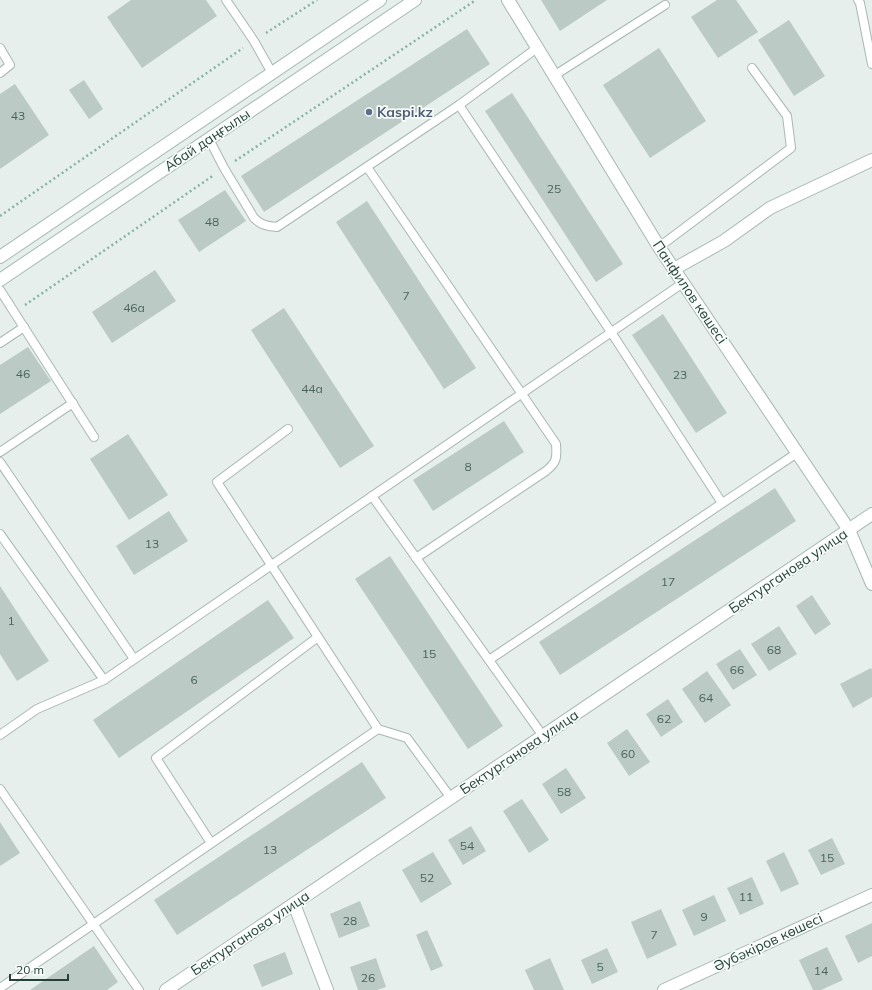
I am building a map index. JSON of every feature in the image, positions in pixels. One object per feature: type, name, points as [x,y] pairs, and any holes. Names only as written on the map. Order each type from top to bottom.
[{"type":"street","name":"Абай даңғылы","points":[[0,257],[380,0]]},
{"type":"street","name":"Абай даңғылы","points":[[0,280],[415,0]]},
{"type":"street","name":"Панфилов көшесі","points":[[508,0],[674,270],[849,530],[872,584]]},
{"type":"street","points":[[674,270],[724,241],[770,208],[872,160]]},
{"type":"street","name":"Бектурганова улица","points":[[166,990],[872,514]]},
{"type":"street","name":"Әубәкіров көшесі","points":[[664,990],[872,894]]},
{"type":"street","points":[[294,904],[327,990]]},
{"type":"lane","points":[[226,0],[254,41],[272,73]]},
{"type":"lane","points":[[858,0],[860,3],[872,64]]},
{"type":"lane","points":[[555,75],[665,5]]},
{"type":"lane","points":[[0,48],[10,65],[0,73]]},
{"type":"lane","points":[[209,139],[224,168],[254,218],[260,224],[277,227],[459,105],[537,48]]},
{"type":"lane","points":[[660,247],[791,148],[787,116],[752,68]]},
{"type":"lane","points":[[459,105],[611,332],[722,503]]},
{"type":"lane","points":[[367,167],[556,444],[557,455],[554,464],[546,471],[416,558]]},
{"type":"lane","points":[[0,735],[37,709],[104,680],[683,283]]},
{"type":"lane","points":[[0,290],[94,437]]},
{"type":"lane","points":[[0,343],[24,327]]},
{"type":"lane","points":[[0,452],[73,403]]},
{"type":"lane","points":[[288,429],[216,482],[378,730],[407,738],[451,798]]},
{"type":"lane","points":[[489,660],[797,453]]},
{"type":"lane","points":[[0,462],[134,659]]},
{"type":"lane","points":[[372,496],[543,736]]},
{"type":"lane","points":[[0,534],[104,680]]},
{"type":"lane","points":[[211,843],[156,758],[318,637]]},
{"type":"lane","points":[[0,988],[378,730]]},
{"type":"lane","points":[[0,791],[139,990]]},
{"type":"path","points":[[0,216],[254,41],[317,0]]},
{"type":"path","points":[[14,312],[224,168],[476,0]]},
{"type":"building","points":[[131,0],[206,0],[217,16],[142,68],[107,17]]},
{"type":"building","points":[[541,0],[607,0],[560,31]]},
{"type":"building","points":[[717,0],[736,0],[758,32],[718,58],[691,17]]},
{"type":"building","points":[[789,20],[825,76],[794,96],[758,40]]},
{"type":"building","points":[[467,29],[490,64],[264,212],[241,176]]},
{"type":"building","points":[[659,48],[706,121],[650,158],[603,85]]},
{"type":"building","points":[[84,80],[103,109],[89,119],[69,90]]},
{"type":"building","points":[[15,84],[49,135],[0,169],[0,94]]},
{"type":"building","points":[[512,93],[623,264],[596,282],[485,111]]},
{"type":"building","points":[[225,190],[246,221],[199,252],[178,220]]},
{"type":"building","points":[[367,201],[476,368],[444,389],[336,222]]},
{"type":"building","points":[[155,270],[176,301],[112,343],[92,312]]},
{"type":"building","points":[[284,308],[374,446],[340,468],[251,330]]},
{"type":"building","points":[[663,314],[727,413],[696,433],[632,335]]},
{"type":"building","points":[[28,347],[51,381],[0,414],[0,365]]},
{"type":"building","points":[[504,421],[524,452],[433,511],[413,480]]},
{"type":"building","points":[[128,434],[168,495],[129,520],[90,459]]},
{"type":"building","points":[[775,488],[796,521],[560,675],[539,642]]},
{"type":"building","points":[[169,511],[188,541],[134,575],[116,546]]},
{"type":"building","points":[[390,556],[503,726],[468,749],[355,579]]},
{"type":"building","points":[[0,586],[49,661],[17,681],[0,654]]},
{"type":"building","points":[[812,595],[831,624],[815,635],[796,606]]},
{"type":"building","points":[[268,600],[294,638],[119,758],[93,720]]},
{"type":"building","points":[[779,626],[797,654],[769,671],[751,644]]},
{"type":"building","points":[[740,649],[757,675],[733,690],[716,664]]},
{"type":"building","points":[[871,668],[872,697],[853,708],[840,684]]},
{"type":"building","points":[[707,671],[731,705],[705,723],[682,689]]},
{"type":"building","points":[[668,699],[683,722],[661,737],[646,714]]},
{"type":"building","points":[[627,729],[650,762],[629,776],[607,743]]},
{"type":"building","points":[[362,762],[386,798],[177,935],[154,900]]},
{"type":"building","points":[[566,768],[586,798],[561,814],[542,784]]},
{"type":"building","points":[[522,799],[549,840],[529,853],[503,811]]},
{"type":"building","points":[[0,822],[20,853],[0,866]]},
{"type":"building","points":[[471,826],[486,851],[463,865],[448,840]]},
{"type":"building","points":[[832,838],[845,864],[821,875],[808,850]]},
{"type":"building","points":[[433,852],[452,884],[421,903],[402,870]]},
{"type":"building","points":[[784,852],[799,884],[781,892],[766,861]]},
{"type":"building","points":[[752,877],[764,904],[740,915],[727,888]]},
{"type":"building","points":[[714,895],[726,921],[694,936],[682,910]]},
{"type":"building","points":[[360,901],[370,926],[339,938],[330,914]]},
{"type":"building","points":[[661,909],[677,945],[647,959],[631,922]]},
{"type":"building","points":[[872,923],[872,956],[858,963],[845,936]]},
{"type":"building","points":[[427,930],[443,966],[431,971],[416,935]]},
{"type":"building","points":[[94,946],[118,982],[107,990],[30,990]]},
{"type":"building","points":[[827,947],[843,980],[821,990],[813,990],[799,960]]},
{"type":"building","points":[[607,948],[618,972],[592,984],[581,960]]},
{"type":"building","points":[[285,952],[293,974],[262,987],[253,965]]},
{"type":"building","points":[[376,958],[386,987],[377,990],[358,990],[350,967]]},
{"type":"building","points":[[550,958],[564,990],[534,990],[525,970]]},
{"type":"place","name":"Kaspi.kz","points":[[369,112]]}]
